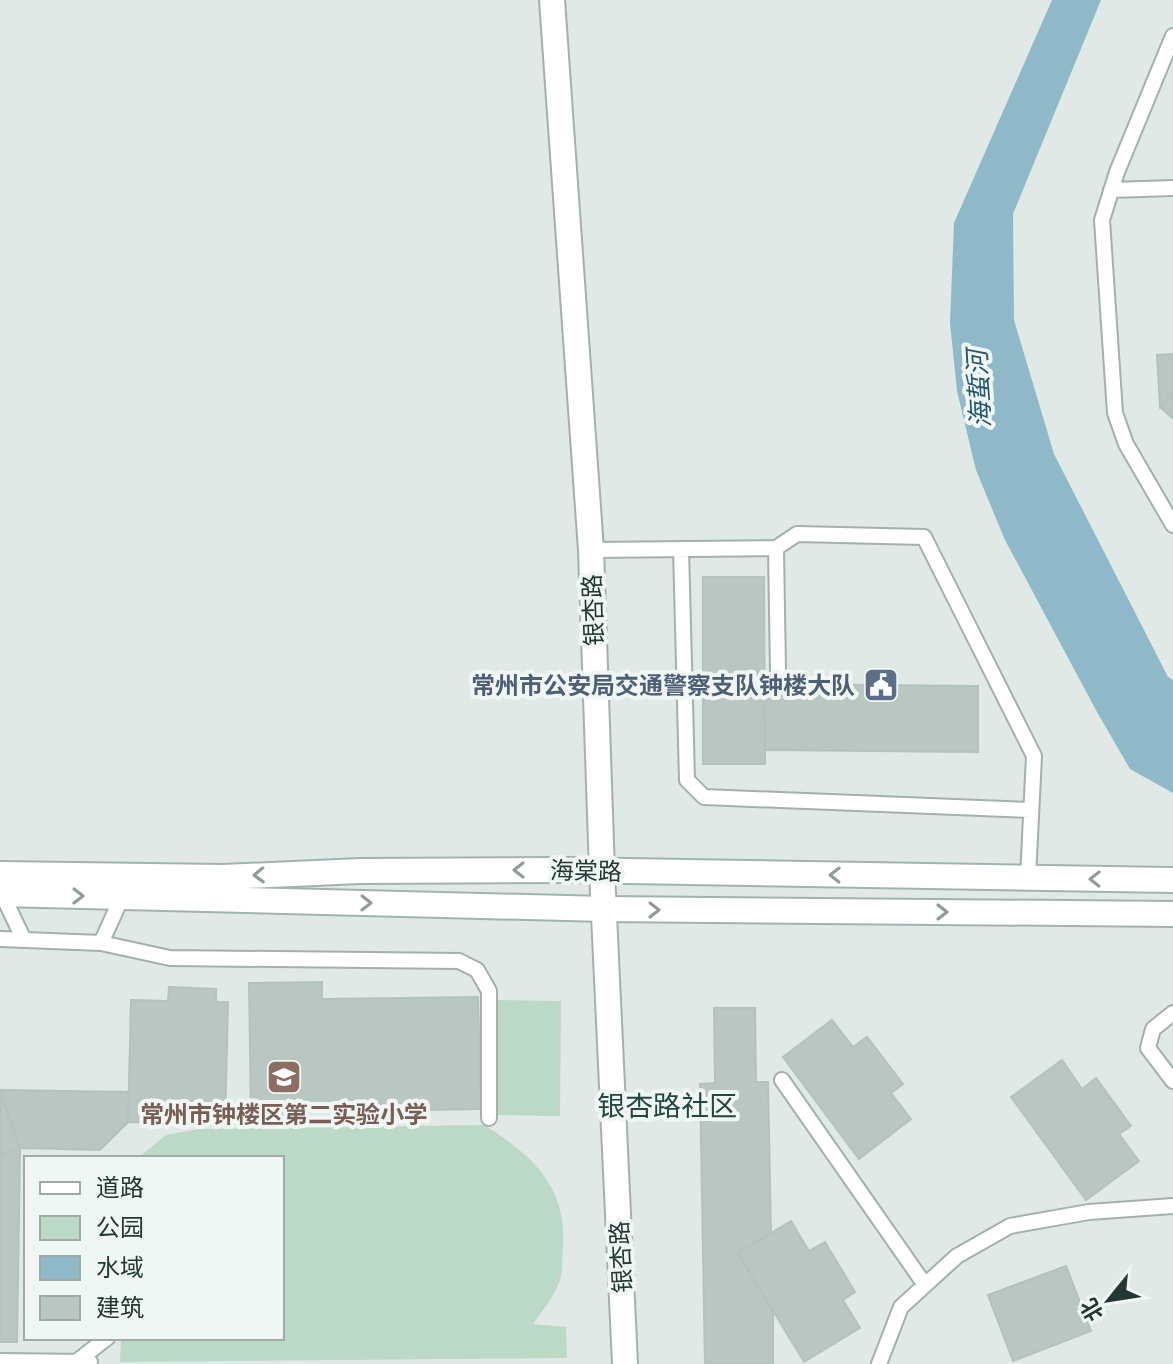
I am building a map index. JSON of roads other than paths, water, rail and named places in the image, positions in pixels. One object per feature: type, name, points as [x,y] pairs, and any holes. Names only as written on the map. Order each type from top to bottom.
[{"type":"street","name":"银杏路","points":[[552,0],[591,550],[602,872],[625,1364]]},
{"type":"street","name":"海棠路","points":[[1,888],[360,871],[1173,880]]},
{"type":"street","name":"海棠路","points":[[1,888],[122,897],[605,909],[1173,914]]},
{"type":"lane","points":[[1173,36],[1111,190],[1102,220],[1115,413],[1126,444],[1173,525]]},
{"type":"lane","points":[[1111,190],[1173,188]]},
{"type":"lane","points":[[591,550],[776,548],[797,534],[924,537],[1034,756],[1028,878]]},
{"type":"lane","points":[[776,548],[778,672]]},
{"type":"lane","points":[[681,549],[687,780],[704,797],[1031,810]]},
{"type":"lane","points":[[1,888],[24,940]]},
{"type":"lane","points":[[101,943],[122,897]]},
{"type":"lane","points":[[0,939],[101,943],[170,958],[459,961],[477,970],[489,991],[489,1118]]},
{"type":"lane","points":[[1173,1013],[1153,1029],[1148,1048],[1173,1081]]},
{"type":"lane","points":[[782,1080],[925,1285]]},
{"type":"lane","points":[[879,1364],[901,1307],[957,1256],[1010,1226],[1089,1212],[1173,1206]]},
{"type":"lane","points":[[0,1361],[83,1362],[105,1340]]},
{"type":"water","name":"海蜇河","points":[[1052,0],[1101,0],[1013,214],[1014,320],[1054,454],[1168,677],[1173,680],[1173,793],[1130,769],[1097,712],[1005,540],[976,470],[957,391],[950,323],[954,223]]},
{"type":"place","name":"常州市公安局交通警察支队钟楼大队","points":[[881,685]]},
{"type":"place","name":"常州市钟楼区第二实验小学","points":[[284,1077]]},
{"type":"district","name":"银杏路社区","points":[[667,1106]]}]
